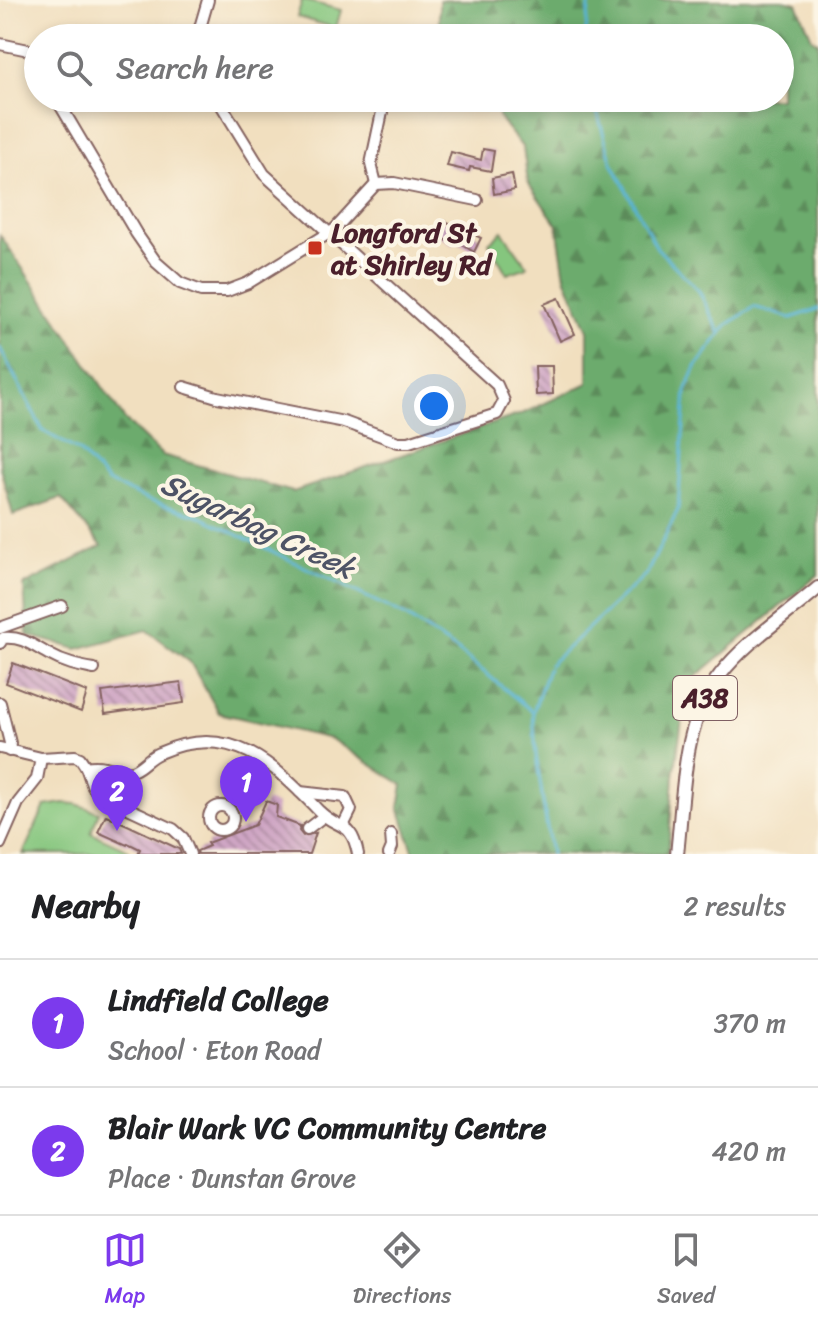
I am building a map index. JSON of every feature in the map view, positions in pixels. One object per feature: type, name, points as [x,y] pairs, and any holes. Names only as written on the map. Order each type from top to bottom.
[{"type":"main road","name":"A38","points":[[677,854],[692,737],[706,696],[726,667],[818,588]]},
{"type":"street","points":[[201,24],[208,0]]},
{"type":"street","points":[[0,44],[24,49]]},
{"type":"street","points":[[64,112],[146,248],[167,273],[189,288],[213,292],[236,288],[329,232],[376,184],[394,183],[477,200]]},
{"type":"street","points":[[184,387],[214,397],[344,422],[398,442],[419,440],[497,414],[504,401],[497,385],[264,174],[226,112]]},
{"type":"street","points":[[376,184],[371,164],[382,112]]},
{"type":"street","points":[[0,628],[62,606]]},
{"type":"street","points":[[0,643],[3,638],[22,638],[51,656],[94,669]]},
{"type":"street","points":[[0,703],[10,743],[4,749]]},
{"type":"street","points":[[86,767],[103,764],[129,771],[148,758],[194,744],[219,744],[248,751],[275,766],[324,816],[343,826],[354,838],[358,854]]},
{"type":"street","points":[[4,749],[41,758],[80,758],[100,795],[173,829],[183,838],[190,854]]},
{"type":"street","points":[[0,844],[18,803],[37,779],[41,758]]},
{"type":"street","points":[[300,792],[345,797],[351,810],[343,826]]},
{"type":"street","points":[[307,829],[324,816]]},
{"type":"street","points":[[389,854],[391,834]]},
{"type":"green space","points":[[302,0],[341,10],[337,24],[322,24],[297,17]]},
{"type":"green space","points":[[439,0],[783,0],[797,3],[812,38],[818,42],[818,575],[687,684],[674,777],[668,854],[414,854],[399,807],[403,785],[331,739],[219,713],[190,662],[147,630],[77,649],[27,635],[24,585],[102,546],[61,498],[13,515],[0,467],[0,235],[125,420],[162,455],[293,492],[524,413],[588,383],[588,330],[565,277],[557,225],[528,183],[523,148],[498,117],[498,112],[794,112],[794,24],[439,22]]},
{"type":"green space","points":[[502,231],[527,266],[525,268],[507,274],[489,243]]},
{"type":"green space","points":[[64,803],[99,812],[91,833],[129,850],[128,854],[23,854],[45,806]]},
{"type":"building","points":[[483,149],[494,151],[491,171],[470,167],[469,171],[447,166],[451,152],[481,160]]},
{"type":"building","points":[[512,174],[515,190],[494,194],[492,178]]},
{"type":"building","points":[[443,220],[481,238],[474,252],[456,241],[454,245],[435,233]]},
{"type":"building","points":[[559,298],[575,334],[560,341],[544,304]]},
{"type":"building","points":[[535,366],[552,366],[553,394],[536,395]]},
{"type":"building","points":[[13,663],[87,692],[81,712],[6,683]]},
{"type":"building","points":[[181,682],[184,703],[105,714],[102,692]]},
{"type":"building","points":[[266,801],[277,805],[276,817],[300,826],[303,836],[316,833],[309,854],[198,854],[197,851],[209,846],[207,843],[255,825]]},
{"type":"building","points":[[106,815],[179,849],[181,854],[138,854],[140,849],[98,832]]},
{"type":"waterway","points":[[587,24],[590,0]]},
{"type":"waterway","points":[[597,112],[612,163],[657,248],[699,291],[720,333]]},
{"type":"waterway","points":[[549,665],[647,573],[678,510],[686,391],[696,367],[727,325],[754,307],[791,318],[818,309]]},
{"type":"waterway","name":"Sugarbag Creek","points":[[0,348],[43,431],[79,451],[108,482],[150,501],[197,515],[404,615],[456,649],[533,712]]},
{"type":"waterway","points":[[548,669],[533,712],[536,755],[551,854]]},
{"type":"place","name":"Longford St at Shirley Rd","points":[[315,248]]},
{"type":"place","name":"Lindfield College","points":[[246,822]]},
{"type":"place","name":"Blair Wark VC Community Centre","points":[[117,831]]}]
